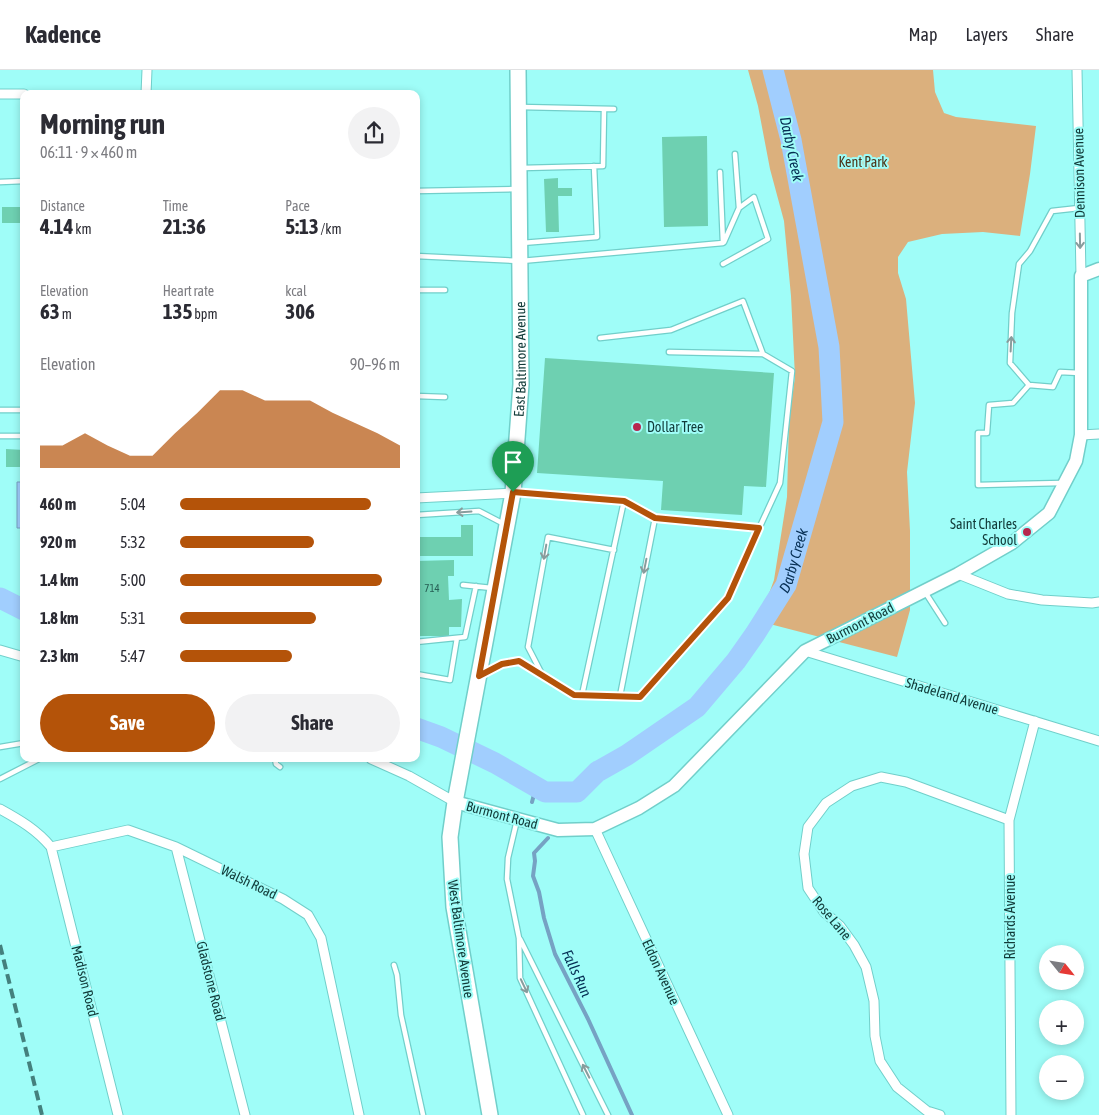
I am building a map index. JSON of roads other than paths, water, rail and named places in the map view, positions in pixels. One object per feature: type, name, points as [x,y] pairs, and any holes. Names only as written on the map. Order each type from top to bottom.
[{"type":"main road","name":"East Baltimore Avenue","points":[[474,703],[508,526],[513,492],[522,384],[518,70]]},
{"type":"main road","name":"West Baltimore Avenue","points":[[474,703],[450,838],[454,907],[490,1115]]},
{"type":"street","points":[[146,90],[147,70]]},
{"type":"street","name":"Dennison Avenue","points":[[1077,70],[1081,276]]},
{"type":"street","points":[[0,94],[20,94]]},
{"type":"street","points":[[1081,276],[1099,269]]},
{"type":"street","name":"Burmont Road","points":[[455,802],[558,830],[595,829],[639,808],[674,786],[805,651],[958,574],[1012,543],[1049,512],[1076,461],[1081,435],[1081,276]]},
{"type":"street","points":[[1081,435],[1099,434]]},
{"type":"street","points":[[420,496],[513,492]]},
{"type":"street","points":[[958,574],[1008,594],[1042,600],[1099,602]]},
{"type":"street","points":[[0,650],[20,656]]},
{"type":"street","name":"Shadeland Avenue","points":[[805,651],[1099,741]]},
{"type":"street","name":"Richards Avenue","points":[[1010,1115],[1009,820],[1035,721]]},
{"type":"street","points":[[378,762],[409,776],[455,802]]},
{"type":"street","name":"Rose Lane","points":[[940,1115],[927,1110],[897,1087],[880,1061],[875,1036],[874,1001],[866,967],[854,945],[840,926],[824,912],[808,888],[804,854],[808,827],[826,803],[852,786],[881,776],[906,782],[1009,820]]},
{"type":"street","points":[[0,809],[40,834],[51,847]]},
{"type":"street","name":"Eldon Avenue","points":[[595,829],[728,1115]]},
{"type":"street","name":"Walsh Road","points":[[51,847],[128,830],[176,847],[283,898],[308,915],[322,938],[359,1115]]},
{"type":"street","name":"Madison Road","points":[[51,847],[118,1115]]},
{"type":"street","name":"Gladstone Road","points":[[176,847],[245,1115]]},
{"type":"lane","points":[[519,107],[614,109]]},
{"type":"lane","points":[[520,168],[603,166],[604,109]]},
{"type":"lane","points":[[723,243],[739,208],[735,154]]},
{"type":"lane","points":[[521,243],[597,237],[594,166]]},
{"type":"lane","points":[[720,172],[723,243]]},
{"type":"lane","points":[[0,182],[20,181]]},
{"type":"lane","points":[[420,191],[520,189]]},
{"type":"lane","points":[[723,264],[768,239],[754,197],[739,208]]},
{"type":"lane","points":[[1080,208],[1052,211],[1030,251],[1019,264],[1012,313],[1010,363],[1030,385],[1053,387],[1060,372],[1081,373]]},
{"type":"lane","points":[[420,256],[521,261],[723,243]]},
{"type":"lane","points":[[420,290],[445,290]]},
{"type":"lane","points":[[600,338],[671,330],[743,301],[763,354]]},
{"type":"lane","points":[[479,676],[502,664],[519,661],[574,695],[640,697],[728,598],[780,483],[792,371],[763,354],[669,352]]},
{"type":"lane","points":[[1030,385],[1013,403],[989,405],[987,433],[978,433],[978,485],[1065,483]]},
{"type":"lane","points":[[420,396],[445,396]]},
{"type":"lane","points":[[0,410],[20,410]]},
{"type":"lane","points":[[0,436],[20,436]]},
{"type":"lane","points":[[513,492],[624,501],[655,518],[759,528]]},
{"type":"lane","points":[[582,695],[624,501]]},
{"type":"lane","points":[[420,515],[479,511],[508,526]]},
{"type":"lane","points":[[620,696],[655,518]]},
{"type":"lane","points":[[543,676],[528,647],[548,537],[614,550]]},
{"type":"lane","points":[[463,584],[496,588]]},
{"type":"lane","points":[[420,642],[465,637],[476,586]]},
{"type":"lane","points":[[924,591],[945,622]]},
{"type":"lane","points":[[420,675],[450,680],[457,638]]},
{"type":"lane","points":[[0,747],[20,744]]},
{"type":"lane","points":[[0,779],[33,762]]},
{"type":"lane","points":[[276,762],[280,767]]},
{"type":"lane","points":[[517,819],[508,858],[507,879],[519,938],[520,978],[583,1115]]},
{"type":"lane","points":[[519,938],[608,1115]]},
{"type":"lane","points":[[394,965],[397,975],[401,1015],[423,1115]]},
{"type":"water","points":[[17,482],[20,482],[20,528],[17,528]]},
{"type":"waterway","name":"Darby Creek","points":[[597,772],[627,755],[697,707],[736,661],[755,634],[786,585],[833,422],[829,347],[791,140],[773,70]]},
{"type":"waterway","name":"Darby Creek","points":[[0,598],[20,608]]},
{"type":"waterway","name":"Darby Creek","points":[[420,729],[441,737],[495,763],[545,792],[577,792],[597,772]]},
{"type":"waterway","points":[[532,802],[536,787]]},
{"type":"waterway","name":"Falls Run","points":[[548,838],[534,853],[533,876],[539,892],[544,918],[555,954],[588,1019],[632,1115]]},
{"type":"railway","points":[[0,945],[42,1115]]},
{"type":"place","name":"Dollar Tree","points":[[637,427]]},
{"type":"place","name":"Saint Charles School","points":[[1027,532]]},
{"type":"park label","name":"Kent Park","points":[[863,162]]}]
